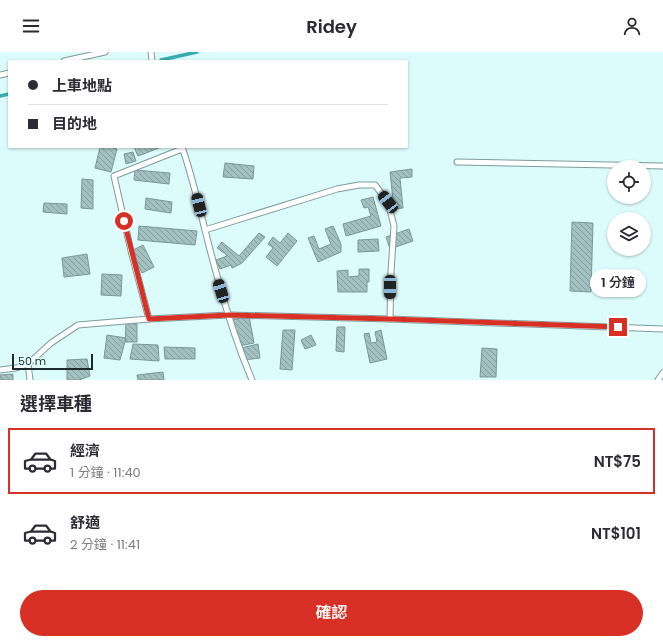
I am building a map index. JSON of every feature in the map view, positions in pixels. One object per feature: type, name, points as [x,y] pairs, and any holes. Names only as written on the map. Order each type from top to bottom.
[{"type":"lane","points":[[69,60],[105,52]]},
{"type":"lane","points":[[149,319],[114,176],[182,148],[240,352],[252,380]]},
{"type":"lane","points":[[457,162],[663,166]]},
{"type":"lane","points":[[205,230],[337,189],[359,185],[375,185],[388,202],[394,226],[390,319]]},
{"type":"lane","points":[[0,370],[16,368],[28,364],[51,342],[78,325],[149,319],[229,315],[663,329]]},
{"type":"lane","points":[[28,364],[30,380]]},
{"type":"lane","points":[[658,380],[663,373]]},
{"type":"building","points":[[100,148],[117,149],[111,172],[95,168]]},
{"type":"building","points":[[134,148],[159,148],[138,156]]},
{"type":"building","points":[[133,152],[136,161],[126,164],[124,154]]},
{"type":"building","points":[[225,163],[254,166],[253,179],[223,177]]},
{"type":"building","points":[[412,169],[412,177],[400,178],[403,208],[394,209],[390,172]]},
{"type":"building","points":[[135,170],[170,173],[169,184],[134,180]]},
{"type":"building","points":[[82,179],[93,180],[93,209],[81,208]]},
{"type":"building","points":[[373,197],[381,226],[346,236],[343,224],[371,216],[368,207],[364,208],[361,200]]},
{"type":"building","points":[[146,198],[172,202],[171,213],[145,209]]},
{"type":"building","points":[[44,203],[67,204],[67,214],[43,212]]},
{"type":"building","points":[[572,222],[593,223],[591,292],[570,291]]},
{"type":"building","points":[[139,226],[197,231],[195,245],[138,240]]},
{"type":"building","points":[[333,226],[341,244],[341,252],[318,262],[308,238],[314,236],[319,249],[331,244],[325,229]]},
{"type":"building","points":[[409,229],[413,241],[390,249],[386,237]]},
{"type":"building","points":[[259,233],[265,237],[242,263],[232,268],[231,265],[220,269],[216,260],[227,256],[217,248],[222,242],[239,256]]},
{"type":"building","points":[[288,233],[297,241],[277,266],[266,257],[273,248],[268,244],[273,237],[280,243]]},
{"type":"building","points":[[378,239],[379,251],[358,252],[358,240]]},
{"type":"building","points":[[143,245],[154,267],[142,273],[131,251]]},
{"type":"building","points":[[87,254],[90,274],[64,277],[62,258]]},
{"type":"building","points":[[359,269],[369,269],[367,292],[338,292],[337,271],[348,270],[348,277],[359,276]]},
{"type":"building","points":[[102,274],[122,275],[121,296],[101,295]]},
{"type":"building","points":[[249,316],[254,343],[239,346],[233,320]]},
{"type":"building","points":[[126,323],[137,324],[137,342],[125,342]]},
{"type":"building","points":[[337,327],[345,327],[344,352],[336,351]]},
{"type":"building","points":[[283,330],[295,330],[292,370],[280,369]]},
{"type":"building","points":[[381,330],[387,359],[370,363],[364,334],[369,333],[371,343],[377,342],[375,332]]},
{"type":"building","points":[[107,335],[126,338],[120,360],[104,358]]},
{"type":"building","points":[[311,335],[316,345],[305,349],[301,340]]},
{"type":"building","points":[[133,344],[158,345],[159,361],[130,359]]},
{"type":"building","points":[[258,344],[260,358],[244,360],[241,348]]},
{"type":"building","points":[[164,347],[195,348],[195,359],[165,359]]},
{"type":"building","points":[[482,348],[497,349],[496,377],[480,377]]},
{"type":"building","points":[[87,359],[90,376],[79,380],[67,380],[67,360]]},
{"type":"building","points":[[163,372],[164,380],[138,380],[137,375]]},
{"type":"building","points":[[13,374],[13,380],[0,380],[0,375]]},
{"type":"waterway","points":[[161,60],[197,52]]},
{"type":"waterway","points":[[0,96],[8,94]]},
{"type":"route","points":[[124,221],[149,319],[229,315],[618,327]]}]
